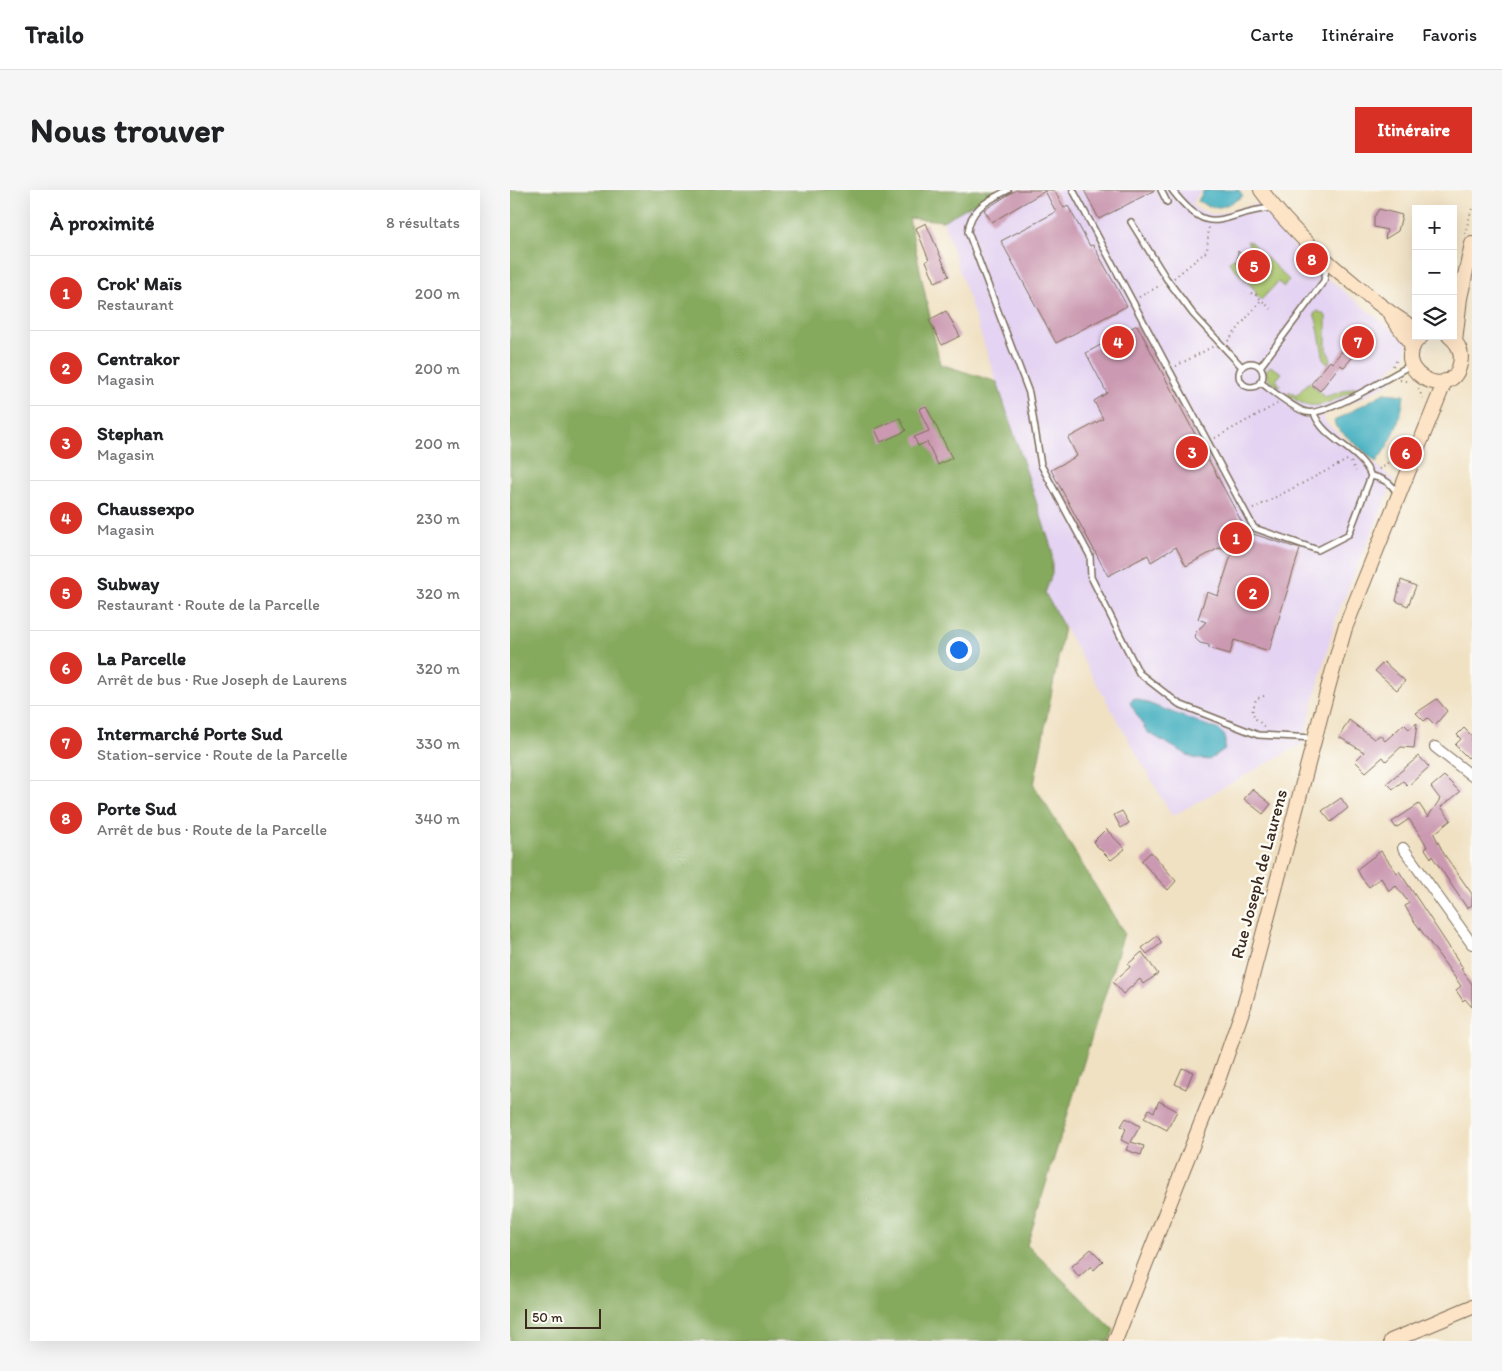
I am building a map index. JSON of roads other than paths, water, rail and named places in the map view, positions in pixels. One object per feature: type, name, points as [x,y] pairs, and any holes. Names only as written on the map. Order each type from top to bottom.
[{"type":"main road","points":[[1261,190],[1301,239],[1389,312],[1418,342],[1412,365],[1431,414]]},
{"type":"main road","points":[[1457,300],[1472,244]]},
{"type":"main road","points":[[1389,312],[1412,326]]},
{"type":"main road","points":[[1454,342],[1472,352]]},
{"type":"main road","points":[[1454,342],[1461,354],[1459,368]]},
{"type":"main road","points":[[1418,383],[1445,381],[1459,368],[1472,362]]},
{"type":"main road","name":"Rue Joseph de Laurens","points":[[1115,1341],[1217,1083],[1245,1002],[1314,738],[1346,628],[1445,381]]},
{"type":"main road","points":[[1391,1341],[1472,1307]]},
{"type":"street","points":[[1435,747],[1472,776]]},
{"type":"street","points":[[1403,848],[1472,944]]},
{"type":"lane","points":[[1008,190],[974,211],[968,223],[968,232],[1029,392],[1041,465],[1090,556],[1091,576],[1139,673],[1179,704],[1258,735],[1314,738]]},
{"type":"lane","points":[[1074,190],[1254,528],[1318,550],[1349,534],[1370,474]]},
{"type":"lane","points":[[1161,190],[1167,202]]},
{"type":"lane","points":[[1172,190],[1184,206],[1210,221],[1219,222],[1251,211],[1274,208]]},
{"type":"lane","points":[[1131,222],[1167,281],[1193,314],[1242,367]]},
{"type":"lane","points":[[1260,367],[1324,281],[1327,261]]},
{"type":"lane","points":[[1249,363],[1260,367],[1263,374],[1260,382],[1254,386],[1244,384],[1240,378],[1242,367],[1249,363]]},
{"type":"lane","points":[[1260,382],[1304,412],[1314,412],[1352,398],[1380,380],[1412,365]]},
{"type":"lane","points":[[1314,412],[1318,424],[1359,458],[1370,474],[1382,478],[1393,486],[1398,501]]},
{"type":"water","points":[[1204,190],[1239,190],[1243,196],[1226,205],[1216,207],[1198,201]]},
{"type":"water","points":[[1384,393],[1404,395],[1401,414],[1395,431],[1387,447],[1376,462],[1336,427],[1334,421]]},
{"type":"water","points":[[1134,698],[1219,730],[1225,736],[1225,749],[1209,760],[1193,758],[1147,732],[1130,703]]},
{"type":"place","name":"Porte Sud","points":[[1312,259]]},
{"type":"place","name":"Subway","points":[[1254,266]]},
{"type":"place","name":"Chaussexpo","points":[[1118,342]]},
{"type":"place","name":"Intermarché Porte Sud","points":[[1358,342]]},
{"type":"place","name":"Stephan","points":[[1192,452]]},
{"type":"place","name":"La Parcelle","points":[[1406,453]]},
{"type":"place","name":"Crok' Maïs","points":[[1236,538]]},
{"type":"place","name":"Centrakor","points":[[1253,593]]}]
